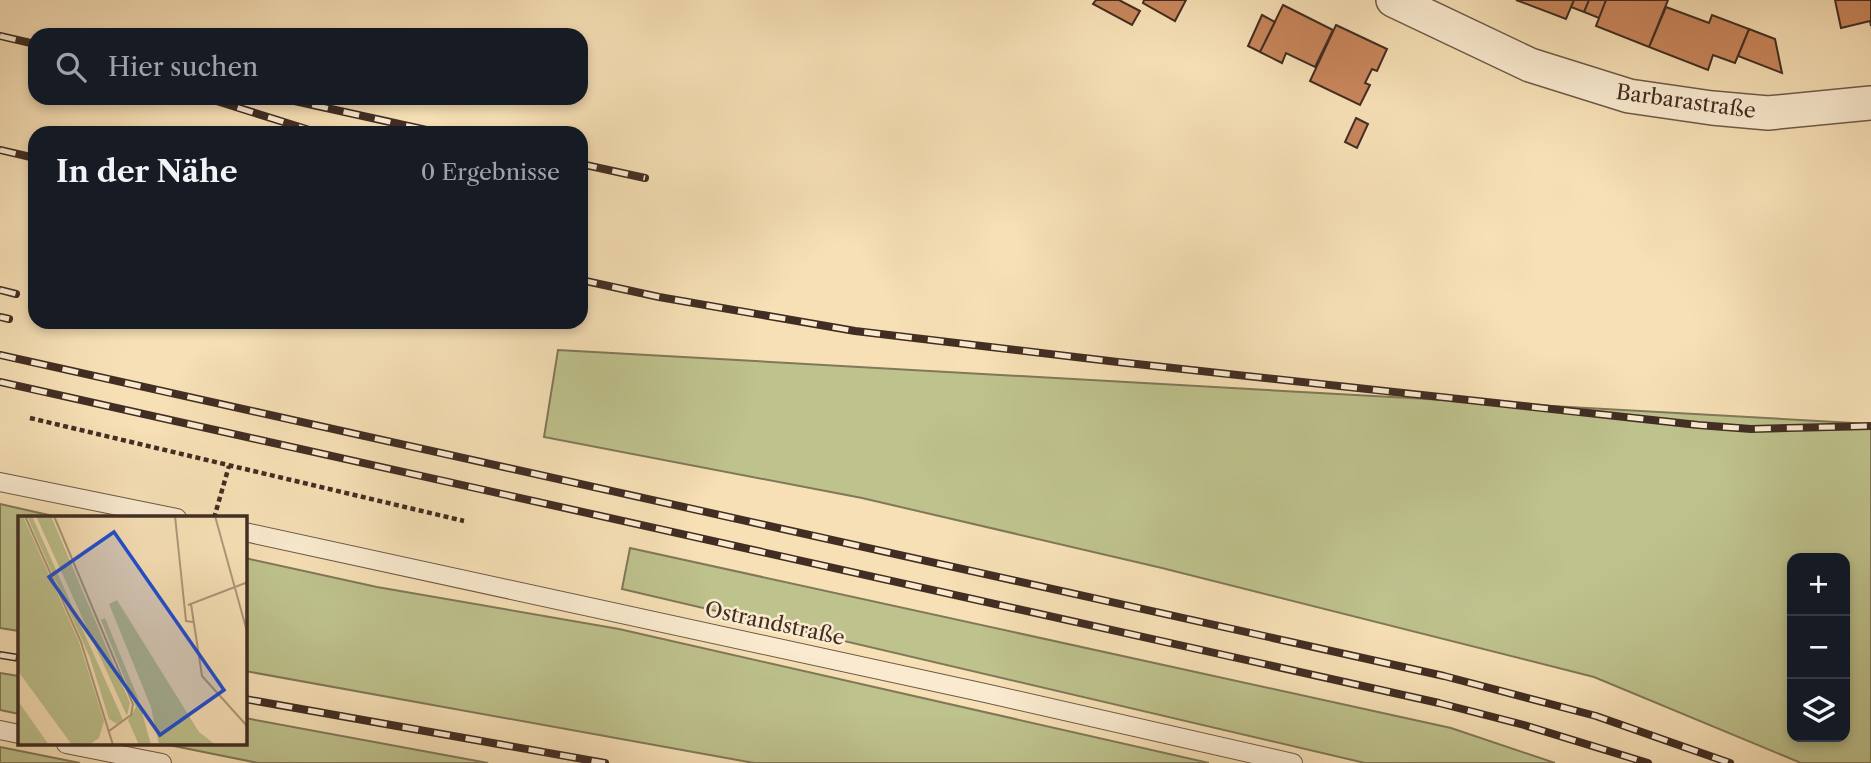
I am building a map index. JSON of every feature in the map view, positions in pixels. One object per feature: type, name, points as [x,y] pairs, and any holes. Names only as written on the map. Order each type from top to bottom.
[{"type":"street","name":"Barbarastraße","points":[[1393,0],[1530,65],[1629,96],[1768,113],[1871,103]]},
{"type":"lane","points":[[0,482],[167,516]]},
{"type":"lane","name":"Ostrandstraße","points":[[247,532],[1293,763]]},
{"type":"lane","points":[[0,730],[18,734]]},
{"type":"lane","points":[[76,746],[162,763]]},
{"type":"path","points":[[30,418],[464,522]]},
{"type":"path","points":[[215,516],[229,466]]},
{"type":"green space","points":[[558,350],[1871,424],[1871,763],[1801,763],[1594,677],[1162,568],[862,498],[544,437]]},
{"type":"green space","points":[[0,504],[53,516],[18,516],[18,631],[0,628]]},
{"type":"green space","points":[[630,548],[1451,728],[1555,763],[1365,763],[622,589]]},
{"type":"green space","points":[[247,558],[377,587],[619,629],[1209,763],[754,763],[247,671]]},
{"type":"green space","points":[[0,673],[18,676],[18,714],[0,710]]},
{"type":"green space","points":[[247,718],[488,763],[258,763],[174,746],[247,746]]},
{"type":"green space","points":[[0,747],[80,763],[0,763]]},
{"type":"building","points":[[1096,0],[1119,0],[1140,11],[1132,25],[1093,4]]},
{"type":"building","points":[[1144,0],[1186,0],[1175,21],[1143,3]]},
{"type":"building","points":[[1516,0],[1574,0],[1566,19]]},
{"type":"building","points":[[1574,0],[1589,0],[1584,12],[1571,7]]},
{"type":"building","points":[[1589,0],[1606,0],[1599,18],[1584,12]]},
{"type":"building","points":[[1606,0],[1668,0],[1649,47],[1596,26]]},
{"type":"building","points":[[1835,0],[1871,0],[1871,26],[1870,21],[1841,28]]},
{"type":"building","points":[[1283,5],[1333,30],[1315,67],[1286,53],[1282,63],[1260,52]]},
{"type":"building","points":[[1666,7],[1709,23],[1712,15],[1749,29],[1735,63],[1713,55],[1708,70],[1649,47]]},
{"type":"building","points":[[1262,15],[1275,22],[1260,52],[1248,46]]},
{"type":"building","points":[[1336,25],[1387,49],[1377,71],[1372,69],[1365,83],[1370,85],[1360,105],[1310,81]]},
{"type":"building","points":[[1749,29],[1775,39],[1782,73],[1738,56]]},
{"type":"building","points":[[1356,118],[1368,124],[1357,148],[1345,142]]},
{"type":"railway","points":[[0,36],[28,42]]},
{"type":"railway","points":[[229,105],[297,126]]},
{"type":"railway","points":[[313,105],[408,126]]},
{"type":"railway","points":[[0,150],[28,156]]},
{"type":"railway","points":[[588,166],[645,178]]},
{"type":"railway","points":[[588,282],[659,297],[855,331],[1118,362],[1698,425],[1751,429],[1871,426]]},
{"type":"railway","points":[[0,290],[16,294]]},
{"type":"railway","points":[[0,317],[9,319]]},
{"type":"railway","points":[[0,355],[1444,676],[1596,716],[1730,763]]},
{"type":"railway","points":[[0,382],[1439,703],[1524,725],[1648,763]]},
{"type":"railway","points":[[0,655],[18,658]]},
{"type":"railway","points":[[247,699],[605,763]]}]
